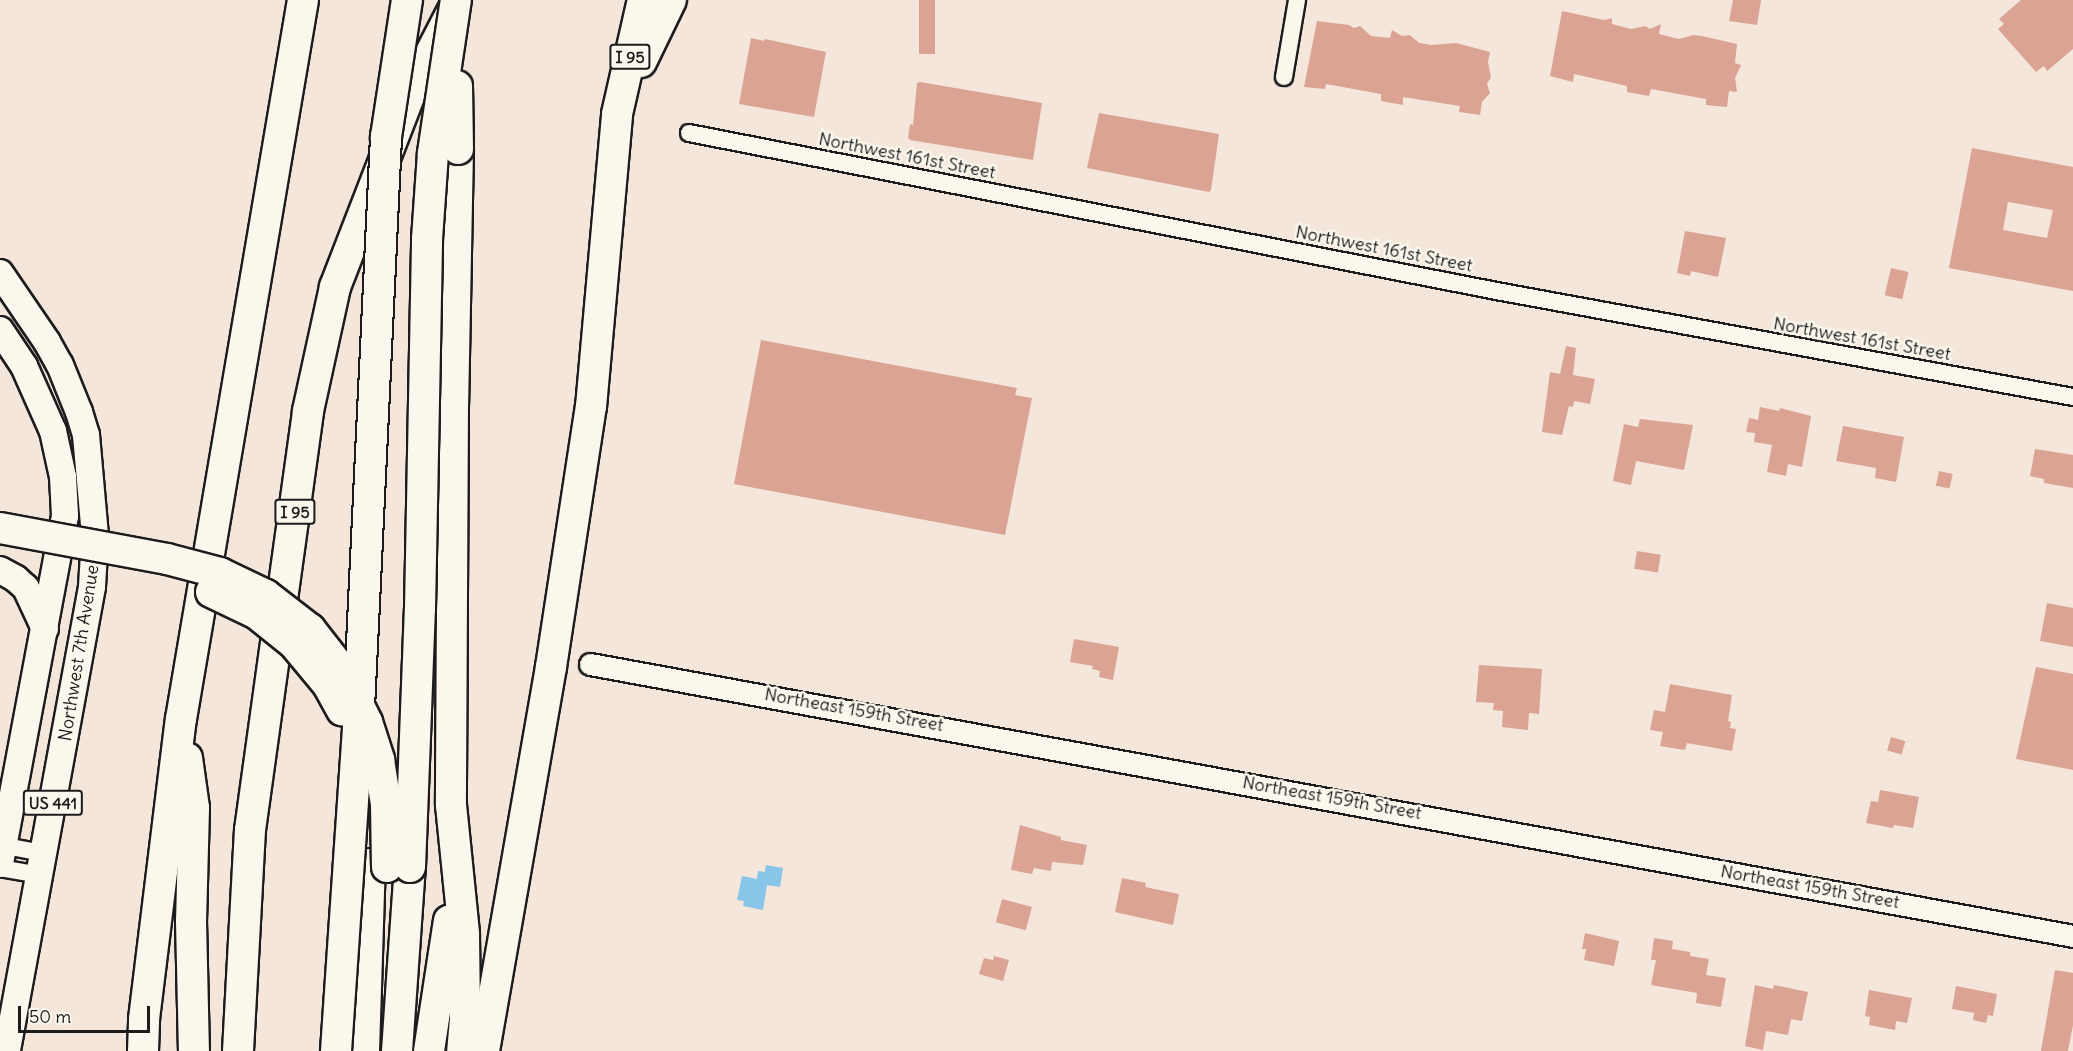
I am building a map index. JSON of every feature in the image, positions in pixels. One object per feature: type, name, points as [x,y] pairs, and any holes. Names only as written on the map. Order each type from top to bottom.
[{"type":"highway","points":[[143,1051],[144,1019],[181,719],[303,0]]},
{"type":"highway","points":[[336,1051],[358,729],[386,137],[406,0]]},
{"type":"highway","points":[[457,0],[458,149],[452,782],[456,871],[464,934],[465,1019],[462,1051]]},
{"type":"highway","points":[[364,1051],[420,609],[427,239],[435,143],[457,0]]},
{"type":"highway","name":"I 95","points":[[238,1051],[249,830],[308,411],[338,277],[411,91],[457,0]]},
{"type":"highway","name":"I 95","points":[[484,1051],[551,667],[591,406],[617,114],[643,0]]},
{"type":"highway","points":[[617,114],[670,0]]},
{"type":"highway","points":[[0,528],[167,559],[220,573],[267,596],[310,629],[339,666],[367,722],[376,751],[386,804],[397,1051]]},
{"type":"highway","points":[[0,549],[156,577],[214,593],[257,614],[294,644],[328,685],[370,768],[389,866],[385,1051]]},
{"type":"highway","points":[[181,719],[194,808],[191,921],[194,1051]]},
{"type":"highway","points":[[429,1051],[456,871]]},
{"type":"main road","name":"Northwest 7th Avenue","points":[[0,273],[47,342],[70,388],[86,435],[93,500],[94,573],[7,1051]]},
{"type":"main road","name":"Northwest 7th Avenue","points":[[0,330],[24,366],[39,399],[57,449],[65,506],[63,531],[1,856]]},
{"type":"main road","points":[[39,399],[52,404],[68,420],[83,494],[93,500]]},
{"type":"main road","points":[[0,570],[26,588],[45,629]]},
{"type":"street","points":[[1284,77],[1297,0]]},
{"type":"street","name":"Northwest 161st Street","points":[[689,133],[1502,292],[2073,397]]},
{"type":"street","name":"Northeast 159th Street","points":[[590,664],[1051,746],[2073,936]]},
{"type":"street","points":[[1,856],[41,864]]},
{"type":"water","points":[[766,865],[783,868],[780,887],[767,885],[763,910],[743,906],[744,901],[737,900],[742,876],[757,879],[758,871],[765,872]]},
{"type":"building","points":[[919,0],[935,0],[935,54],[919,54]]},
{"type":"building","points":[[1733,0],[1761,0],[1757,25],[1729,21]]},
{"type":"building","points":[[2021,0],[2073,0],[2073,49],[2047,71],[2044,66],[2036,72],[1998,29],[2004,24],[1999,19]]},
{"type":"building","points":[[1562,11],[1604,20],[1612,18],[1612,24],[1631,29],[1645,26],[1650,29],[1661,24],[1659,34],[1679,39],[1693,35],[1737,44],[1735,63],[1741,65],[1735,78],[1737,92],[1729,91],[1727,107],[1706,105],[1706,99],[1651,89],[1649,96],[1627,92],[1627,86],[1574,74],[1573,82],[1550,76]]},
{"type":"building","points":[[1317,21],[1349,25],[1354,28],[1360,26],[1371,36],[1390,38],[1392,30],[1402,36],[1410,35],[1419,43],[1431,45],[1456,43],[1490,52],[1488,62],[1491,77],[1487,84],[1490,93],[1482,102],[1480,115],[1459,112],[1460,106],[1403,97],[1403,105],[1381,101],[1381,94],[1326,84],[1325,89],[1304,87]]},
{"type":"building","points":[[751,38],[826,52],[814,117],[739,104]]},
{"type":"building","points":[[917,83],[1042,103],[1033,160],[910,140],[908,138],[910,124],[913,125]]},
{"type":"building","points":[[1099,113],[1219,134],[1211,190],[1209,192],[1087,168]]},
{"type":"building","points":[[1972,148],[2073,167],[2073,291],[1949,268]],"holes":[[[2008,202],[2053,210],[2047,238],[2003,230]]]},
{"type":"building","points":[[1685,231],[1726,238],[1718,277],[1691,271],[1690,276],[1677,273]]},
{"type":"building","points":[[1891,268],[1909,272],[1902,299],[1885,295]]},
{"type":"building","points":[[761,340],[1017,388],[1015,395],[1032,398],[1005,535],[734,484]]},
{"type":"building","points":[[1566,346],[1576,348],[1573,375],[1595,379],[1590,404],[1574,401],[1573,407],[1569,406],[1562,435],[1542,432],[1550,372],[1560,374]]},
{"type":"building","points":[[1760,407],[1779,411],[1780,408],[1811,416],[1802,467],[1788,464],[1786,476],[1767,472],[1772,445],[1754,442],[1755,433],[1746,432],[1749,418],[1758,420]]},
{"type":"building","points":[[1640,419],[1693,425],[1684,470],[1636,461],[1631,485],[1613,481],[1624,424],[1638,427]]},
{"type":"building","points":[[1843,426],[1904,437],[1896,482],[1875,478],[1876,468],[1836,461]]},
{"type":"building","points":[[2035,449],[2073,455],[2073,488],[2044,483],[2044,479],[2030,476]]},
{"type":"building","points":[[1939,471],[1953,474],[1950,489],[1936,486]]},
{"type":"building","points":[[1637,551],[1661,555],[1658,573],[1634,569]]},
{"type":"building","points":[[2047,603],[2073,608],[2073,647],[2040,641]]},
{"type":"building","points":[[1074,639],[1119,647],[1113,680],[1099,677],[1100,671],[1092,669],[1093,666],[1070,662]]},
{"type":"building","points":[[1479,665],[1542,669],[1539,714],[1529,713],[1528,730],[1502,727],[1503,711],[1493,710],[1494,703],[1476,702]]},
{"type":"building","points":[[2036,667],[2073,674],[2073,770],[2016,759]]},
{"type":"building","points":[[1670,684],[1732,695],[1728,721],[1731,722],[1730,728],[1736,729],[1732,751],[1687,743],[1685,750],[1660,746],[1663,732],[1650,730],[1654,710],[1665,712]]},
{"type":"building","points":[[1891,737],[1905,741],[1902,755],[1887,750]]},
{"type":"building","points":[[1880,790],[1919,797],[1913,828],[1894,825],[1893,828],[1866,823],[1871,801],[1878,802]]},
{"type":"building","points":[[1020,825],[1061,837],[1061,840],[1087,845],[1083,865],[1052,862],[1051,871],[1034,868],[1032,874],[1011,870]]},
{"type":"building","points":[[1122,878],[1146,883],[1145,887],[1179,894],[1173,925],[1115,912]]},
{"type":"building","points":[[1002,899],[1032,907],[1026,930],[996,922]]},
{"type":"building","points":[[1585,933],[1619,941],[1614,966],[1584,960],[1586,949],[1582,949]]},
{"type":"building","points":[[1654,938],[1673,941],[1672,949],[1690,952],[1690,956],[1709,959],[1706,975],[1726,978],[1721,1007],[1696,1003],[1697,993],[1651,985],[1656,960],[1651,960]]},
{"type":"building","points":[[994,956],[1009,960],[1003,981],[979,974],[984,958],[993,960]]},
{"type":"building","points":[[2055,970],[2073,973],[2073,1025],[2068,1051],[2041,1051]]},
{"type":"building","points":[[1755,985],[1773,989],[1774,985],[1808,992],[1802,1021],[1791,1019],[1788,1035],[1766,1031],[1763,1050],[1745,1046]]},
{"type":"building","points":[[1956,986],[1997,994],[1993,1016],[1988,1015],[1986,1023],[1973,1020],[1974,1013],[1952,1009]]},
{"type":"building","points":[[1869,990],[1912,998],[1907,1023],[1896,1021],[1895,1030],[1869,1025],[1870,1017],[1865,1016]]}]
